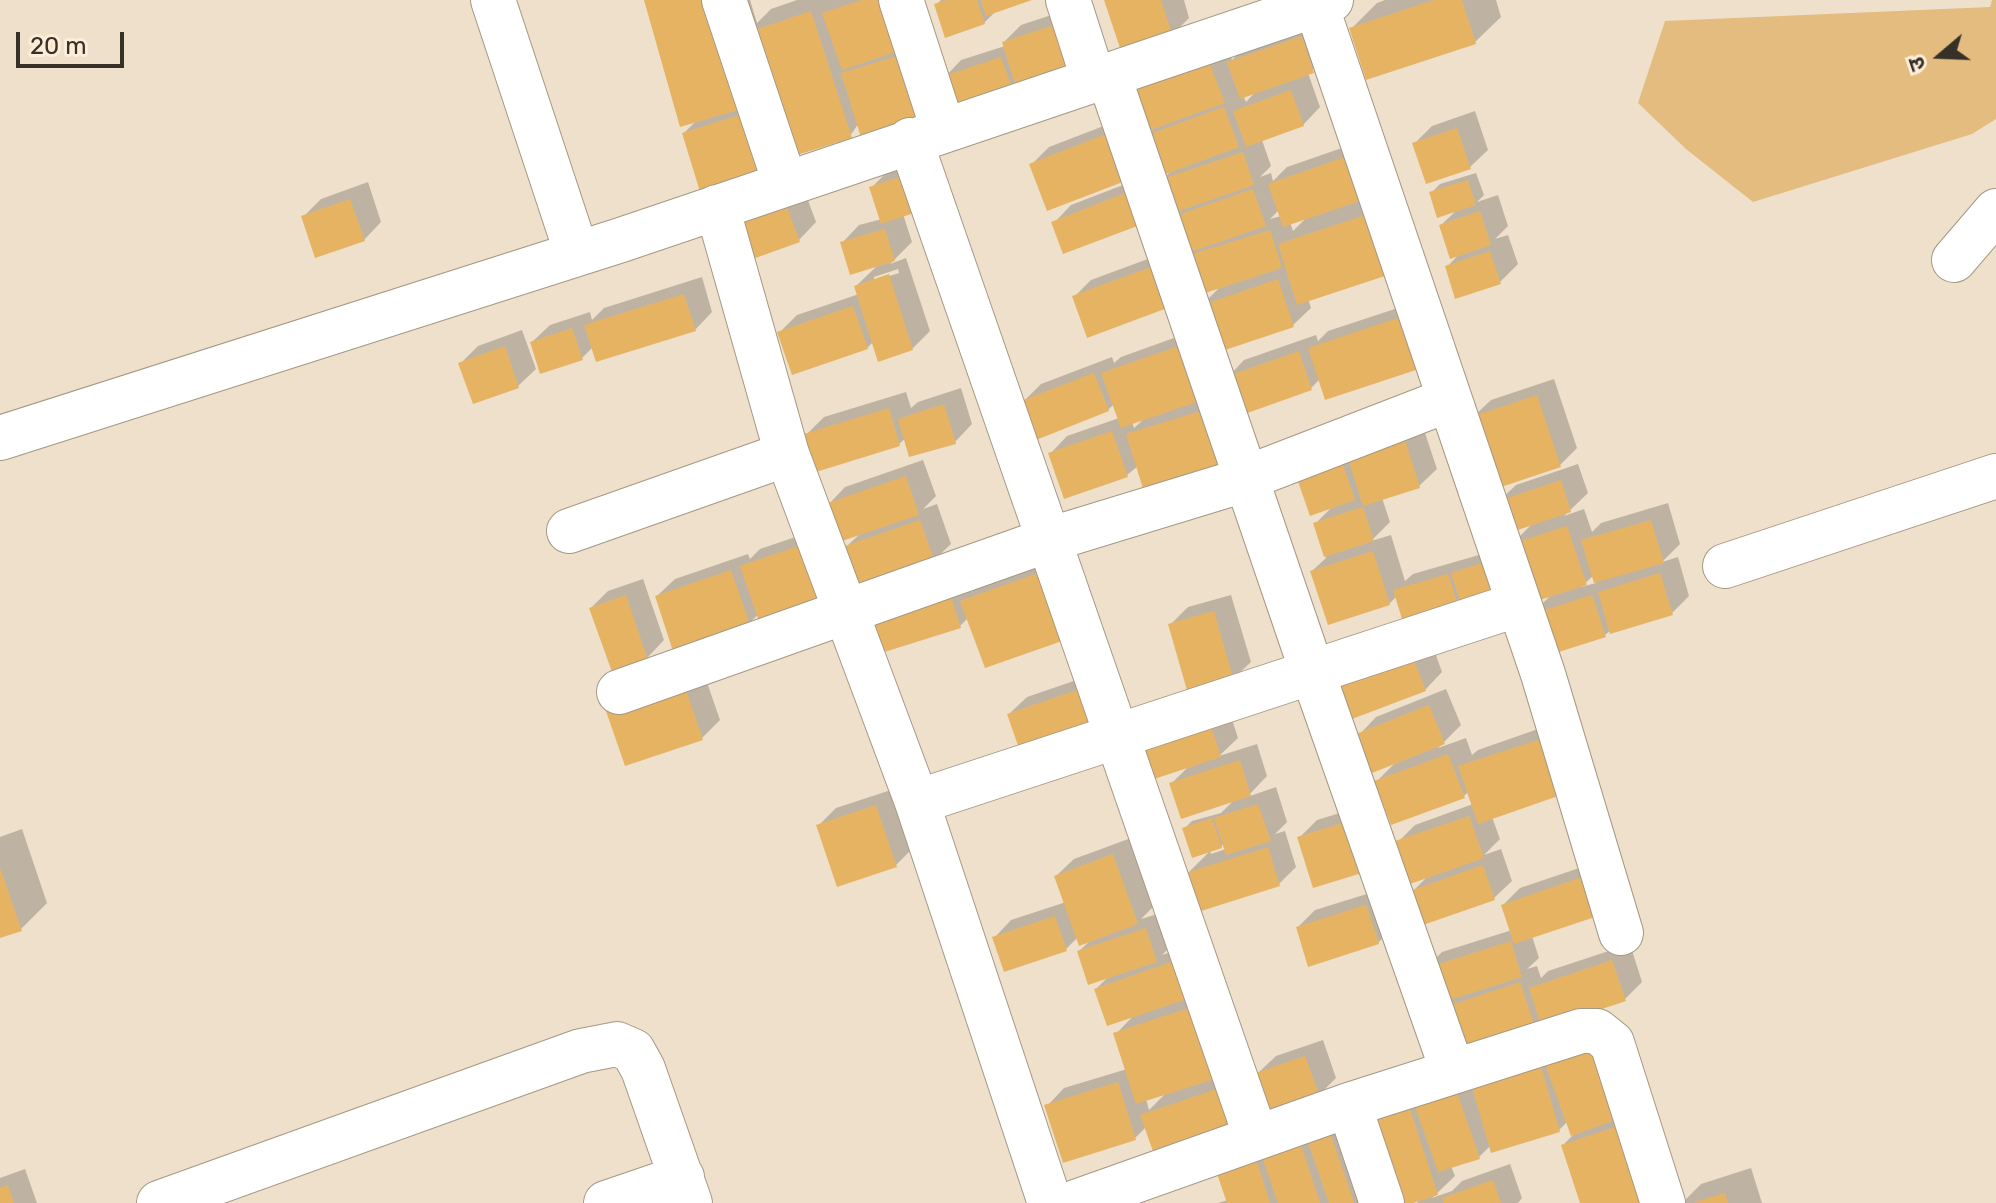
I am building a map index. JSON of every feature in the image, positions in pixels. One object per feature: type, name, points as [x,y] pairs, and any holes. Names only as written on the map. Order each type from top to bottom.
[{"type":"street","points":[[493,0],[577,254]]},
{"type":"street","points":[[724,0],[785,183]]},
{"type":"street","points":[[901,0],[927,135],[1048,540],[1256,1137]]},
{"type":"street","points":[[1068,0],[1100,76],[1246,478],[1453,1072]]},
{"type":"street","points":[[0,438],[577,254],[1299,6],[1448,400],[1519,604],[1621,933]]},
{"type":"street","points":[[717,207],[787,454],[848,610],[917,802],[1050,1203]]},
{"type":"street","points":[[1954,260],[1996,211]]},
{"type":"street","points":[[619,692],[1048,540],[1246,478],[1448,400]]},
{"type":"street","points":[[569,531],[787,454]]},
{"type":"street","points":[[1725,566],[1996,476]]},
{"type":"street","points":[[917,802],[1519,604]]},
{"type":"street","points":[[1073,1203],[1349,1105],[1581,1031],[1597,1031],[1612,1043],[1663,1203]]},
{"type":"street","points":[[159,1203],[589,1048],[617,1044],[633,1051],[643,1069],[686,1190],[606,1203]]},
{"type":"street","points":[[1349,1105],[1382,1203]]},
{"type":"shaded area","points":[[1992,0],[1996,0],[1996,119],[1972,134],[1753,202],[1686,149],[1638,103],[1665,21],[1990,7]]},
{"type":"building","points":[[644,0],[717,0],[748,107],[680,127]]},
{"type":"building","points":[[862,0],[891,0],[907,48],[842,70],[822,13]]},
{"type":"building","points":[[947,0],[977,0],[985,24],[945,38],[934,4]]},
{"type":"building","points":[[981,0],[1032,0],[986,16]]},
{"type":"building","points":[[1104,0],[1161,0],[1173,37],[1122,54]]},
{"type":"building","points":[[1434,0],[1462,0],[1476,44],[1366,80],[1349,28]]},
{"type":"building","points":[[811,11],[852,138],[784,159],[743,34]]},
{"type":"building","points":[[1067,21],[1084,73],[1018,94],[1002,42]]},
{"type":"building","points":[[1302,36],[1314,73],[1240,99],[1227,62]]},
{"type":"building","points":[[907,53],[929,124],[863,144],[841,73]]},
{"type":"building","points":[[1001,57],[1015,96],[954,117],[941,77]]},
{"type":"building","points":[[1207,57],[1225,103],[1145,132],[1128,86]]},
{"type":"building","points":[[1291,90],[1304,126],[1246,147],[1233,111]]},
{"type":"building","points":[[1224,107],[1239,147],[1158,177],[1144,136]]},
{"type":"building","points":[[752,111],[771,174],[701,195],[682,133]]},
{"type":"building","points":[[1457,128],[1471,169],[1426,184],[1412,143]]},
{"type":"building","points":[[1109,133],[1128,180],[1047,211],[1029,164]]},
{"type":"building","points":[[1243,152],[1254,185],[1170,214],[1159,180]]},
{"type":"building","points":[[1345,157],[1360,201],[1283,227],[1268,184]]},
{"type":"building","points":[[912,173],[923,210],[881,224],[869,187]]},
{"type":"building","points":[[1468,180],[1476,205],[1437,218],[1429,192]]},
{"type":"building","points":[[1136,189],[1148,222],[1063,254],[1051,222]]},
{"type":"building","points":[[1253,189],[1266,226],[1182,255],[1169,218]]},
{"type":"building","points":[[783,197],[800,242],[750,260],[734,215]]},
{"type":"building","points":[[350,199],[365,241],[315,258],[301,216]]},
{"type":"building","points":[[1480,211],[1491,245],[1450,259],[1439,225]]},
{"type":"building","points":[[1369,214],[1388,275],[1297,305],[1278,244]]},
{"type":"building","points":[[885,229],[895,261],[850,275],[840,242]]},
{"type":"building","points":[[1270,230],[1282,268],[1196,296],[1183,257]]},
{"type":"building","points":[[1490,251],[1501,284],[1455,299],[1445,266]]},
{"type":"building","points":[[1154,266],[1170,307],[1087,338],[1072,296]]},
{"type":"building","points":[[889,274],[913,350],[878,362],[854,286]]},
{"type":"building","points":[[1278,279],[1294,327],[1213,354],[1197,307]]},
{"type":"building","points":[[684,294],[696,331],[596,362],[584,325]]},
{"type":"building","points":[[853,306],[868,349],[792,375],[777,332]]},
{"type":"building","points":[[1401,317],[1419,369],[1325,400],[1308,348]]},
{"type":"building","points":[[572,328],[583,360],[540,374],[530,342]]},
{"type":"building","points":[[1182,345],[1202,400],[1121,428],[1101,373]]},
{"type":"building","points":[[505,346],[519,388],[473,404],[458,363]]},
{"type":"building","points":[[1299,351],[1312,390],[1239,416],[1225,377]]},
{"type":"building","points":[[1094,373],[1109,411],[1036,440],[1021,401]]},
{"type":"building","points":[[1537,395],[1561,467],[1495,489],[1471,417]]},
{"type":"building","points":[[944,404],[956,444],[909,457],[898,419]]},
{"type":"building","points":[[889,408],[900,446],[816,472],[804,434]]},
{"type":"building","points":[[1211,408],[1230,469],[1145,495],[1126,434]]},
{"type":"building","points":[[1112,431],[1128,477],[1064,499],[1048,453]]},
{"type":"building","points":[[1405,440],[1420,488],[1363,506],[1348,458]]},
{"type":"building","points":[[1338,451],[1355,500],[1310,516],[1293,467]]},
{"type":"building","points":[[906,476],[919,515],[839,542],[825,504]]},
{"type":"building","points":[[1561,480],[1571,512],[1506,534],[1496,502]]},
{"type":"building","points":[[1363,507],[1374,541],[1324,557],[1313,523]]},
{"type":"building","points":[[920,520],[935,563],[860,589],[845,546]]},
{"type":"building","points":[[1651,520],[1664,563],[1594,583],[1581,540]]},
{"type":"building","points":[[1567,526],[1587,585],[1527,604],[1508,545]]},
{"type":"building","points":[[816,540],[836,598],[760,624],[740,566]]},
{"type":"building","points":[[1373,551],[1390,605],[1328,625],[1310,571]]},
{"type":"building","points":[[1492,560],[1506,603],[1465,616],[1451,573]]},
{"type":"building","points":[[731,570],[750,625],[673,651],[655,596]]},
{"type":"building","points":[[1041,572],[1065,640],[985,668],[960,601]]},
{"type":"building","points":[[1660,573],[1673,615],[1610,634],[1598,592]]},
{"type":"building","points":[[1448,574],[1462,618],[1407,635],[1393,590]]},
{"type":"building","points":[[947,584],[961,628],[878,654],[864,610]]},
{"type":"building","points":[[626,595],[648,660],[612,672],[589,608]]},
{"type":"building","points":[[1592,595],[1606,637],[1543,657],[1529,615]]},
{"type":"building","points":[[1214,611],[1234,681],[1188,694],[1168,624]]},
{"type":"building","points":[[1409,647],[1426,691],[1344,722],[1327,677]]},
{"type":"building","points":[[684,684],[703,740],[625,766],[606,711]]},
{"type":"building","points":[[1086,687],[1101,729],[1022,757],[1007,714]]},
{"type":"building","points":[[1429,705],[1445,744],[1372,773],[1356,734]]},
{"type":"building","points":[[1207,714],[1221,757],[1151,780],[1137,737]]},
{"type":"building","points":[[1541,739],[1561,795],[1478,824],[1458,766]]},
{"type":"building","points":[[1448,754],[1465,798],[1391,825],[1374,781]]},
{"type":"building","points":[[1240,760],[1251,796],[1181,819],[1169,783]]},
{"type":"building","points":[[1258,804],[1271,841],[1226,855],[1214,818]]},
{"type":"building","points":[[876,805],[897,867],[837,887],[816,825]]},
{"type":"building","points":[[1469,816],[1484,858],[1410,884],[1395,841]]},
{"type":"building","points":[[1212,818],[1222,848],[1192,858],[1182,828]]},
{"type":"building","points":[[1359,818],[1375,869],[1313,888],[1297,837]]},
{"type":"building","points":[[1268,847],[1280,886],[1198,912],[1186,873]]},
{"type":"building","points":[[1113,854],[1138,924],[1079,946],[1054,876]]},
{"type":"building","points":[[1483,865],[1495,900],[1423,925],[1410,891]]},
{"type":"building","points":[[0,868],[22,931],[0,938]]},
{"type":"building","points":[[1582,877],[1595,917],[1514,944],[1501,905]]},
{"type":"building","points":[[1366,905],[1379,944],[1308,967],[1296,927]]},
{"type":"building","points":[[1055,916],[1067,951],[1004,972],[992,937]]},
{"type":"building","points":[[1146,928],[1157,962],[1088,985],[1077,951]]},
{"type":"building","points":[[1511,941],[1522,977],[1434,1005],[1423,969]]},
{"type":"building","points":[[1177,960],[1190,998],[1107,1026],[1094,989]]},
{"type":"building","points":[[1612,960],[1626,1001],[1542,1029],[1529,988]]},
{"type":"building","points":[[1520,982],[1535,1027],[1454,1054],[1439,1009]]},
{"type":"building","points":[[1195,1006],[1218,1078],[1136,1104],[1113,1033]]},
{"type":"building","points":[[1591,1044],[1618,1119],[1571,1136],[1544,1061]]},
{"type":"building","points":[[1305,1056],[1320,1097],[1270,1114],[1256,1073]]},
{"type":"building","points":[[1538,1056],[1560,1132],[1491,1153],[1469,1077]]},
{"type":"building","points":[[1118,1082],[1136,1140],[1063,1163],[1044,1105]]},
{"type":"building","points":[[1223,1087],[1236,1125],[1154,1154],[1140,1115]]},
{"type":"building","points":[[1457,1092],[1480,1159],[1438,1172],[1415,1106]]},
{"type":"building","points":[[1410,1109],[1438,1195],[1413,1203],[1393,1203],[1366,1123]]},
{"type":"building","points":[[1327,1124],[1354,1203],[1329,1203],[1304,1131]]},
{"type":"building","points":[[1622,1125],[1648,1203],[1580,1203],[1561,1145]]},
{"type":"building","points":[[1299,1139],[1320,1203],[1278,1203],[1260,1151]]},
{"type":"building","points":[[1254,1152],[1270,1203],[1227,1203],[1214,1165]]},
{"type":"building","points":[[1493,1180],[1501,1203],[1444,1203],[1442,1198]]},
{"type":"building","points":[[8,1185],[14,1203],[0,1203],[0,1188]]},
{"type":"building","points":[[1725,1193],[1728,1203],[1695,1203],[1695,1202]]}]
